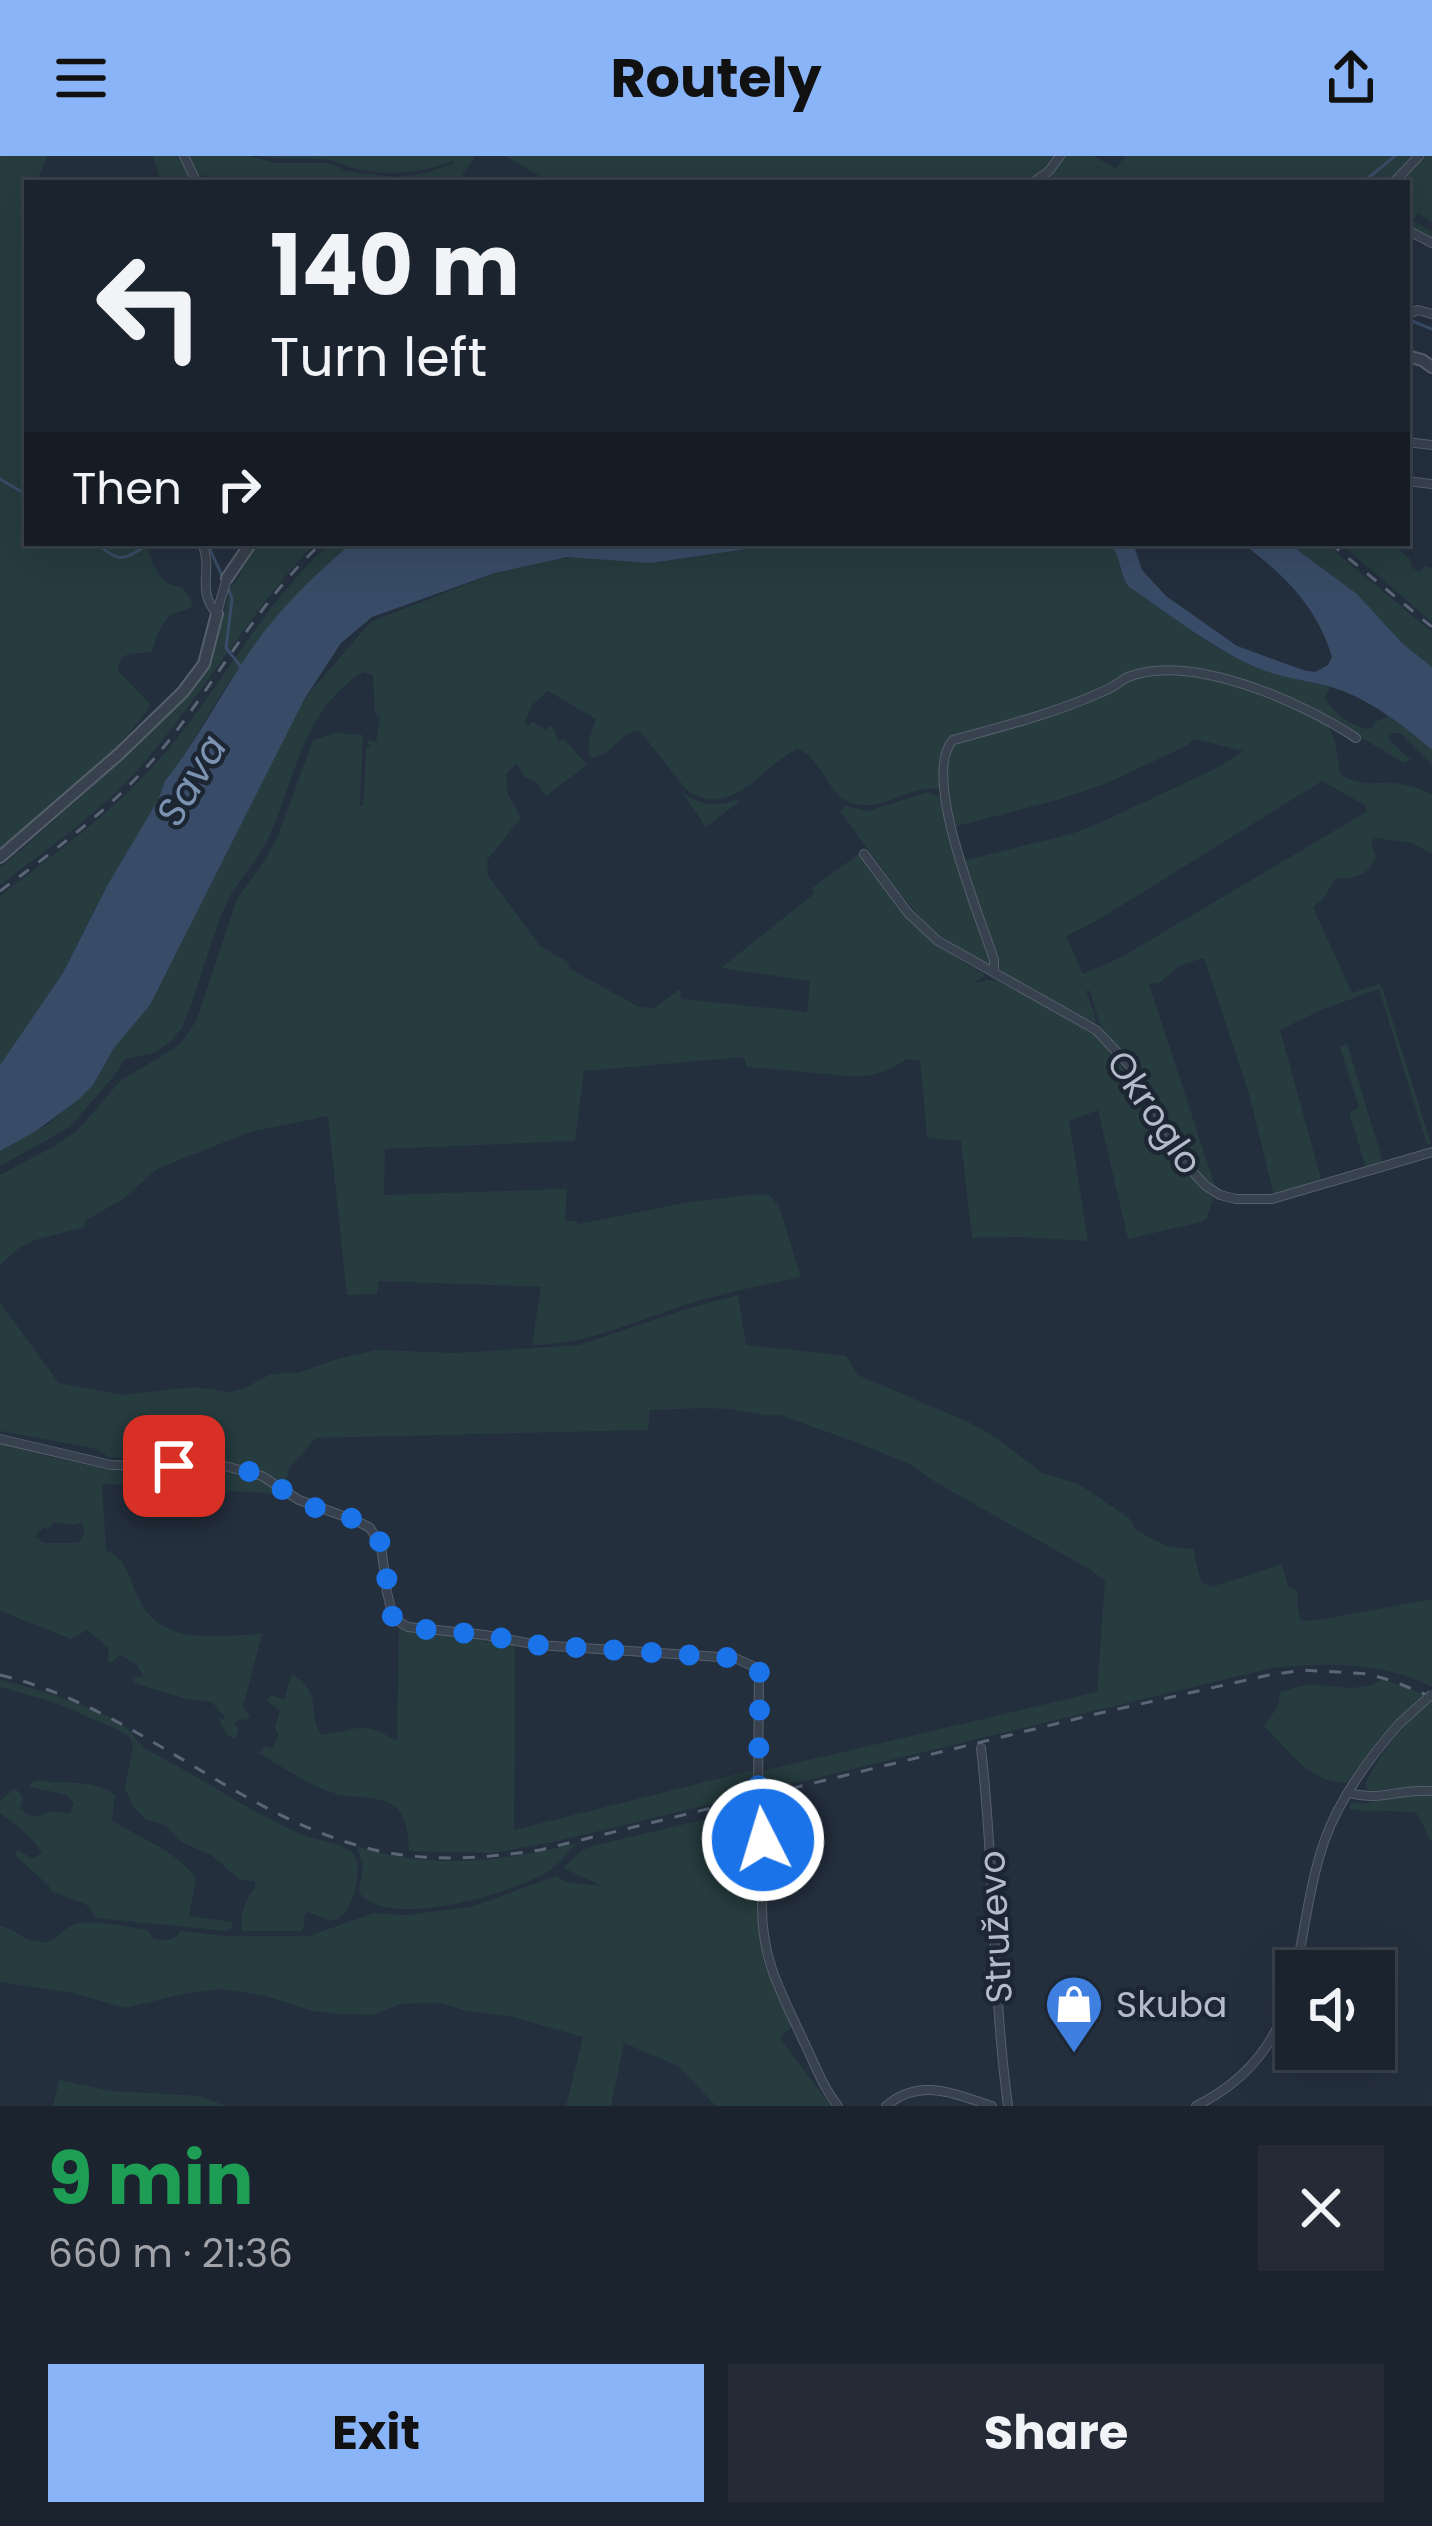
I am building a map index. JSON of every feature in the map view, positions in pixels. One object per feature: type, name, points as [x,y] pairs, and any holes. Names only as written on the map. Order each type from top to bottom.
[{"type":"street","points":[[1036,180],[1060,156]]},
{"type":"street","points":[[1397,180],[1419,156]]},
{"type":"street","points":[[203,546],[205,593],[217,614]]},
{"type":"street","points":[[0,857],[102,770],[183,692],[204,664],[225,582],[249,546]]},
{"type":"street","points":[[994,974],[994,960],[962,871],[944,794],[944,753],[953,740],[999,729],[1108,690],[1129,677],[1160,671],[1190,672],[1274,694],[1356,738]]},
{"type":"street","name":"Okroglo","points":[[864,854],[927,932],[1078,1019],[1111,1044],[1131,1066],[1190,1169],[1220,1195],[1251,1201],[1272,1199],[1432,1152]]},
{"type":"street","points":[[0,1439],[111,1465],[225,1466],[262,1476],[299,1500],[370,1528],[382,1546],[393,1618],[408,1627],[538,1645],[735,1658],[753,1664],[760,1678],[758,1796],[763,1802],[762,1910],[768,1960],[783,2002],[838,2106]]},
{"type":"street","points":[[1196,2106],[1254,2065],[1268,2047],[1289,2002],[1322,1846],[1332,1821],[1381,1744],[1432,1694]]},
{"type":"street","name":"Struževo","points":[[981,1748],[990,1822],[995,1978],[1007,2106]]},
{"type":"street","points":[[1349,1793],[1366,1798],[1432,1791]]},
{"type":"street","points":[[886,2106],[918,2089],[935,2089],[992,2106]]},
{"type":"green space","points":[[0,156],[47,156],[38,180],[24,180],[24,546],[146,546],[162,578],[182,587],[192,606],[165,620],[151,652],[129,654],[119,664],[118,671],[151,705],[135,726],[80,782],[0,851]]},
{"type":"green space","points":[[153,156],[181,156],[193,180],[160,180]]},
{"type":"green space","points":[[187,156],[330,163],[346,171],[396,177],[455,163],[394,173],[329,160],[260,156],[476,156],[459,180],[214,180],[198,175]]},
{"type":"green space","points":[[506,156],[1093,156],[1116,168],[1125,156],[1416,156],[1392,180],[546,180]]},
{"type":"green space","points":[[1423,156],[1432,156],[1432,222],[1418,213],[1413,220],[1432,232],[1432,240],[1410,229],[1410,180],[1400,180]]},
{"type":"green space","points":[[312,546],[143,764],[93,813],[0,885],[0,868],[134,750],[198,685],[214,654],[231,584],[253,549]]},
{"type":"green space","points":[[327,546],[349,546],[295,597],[231,679],[165,781],[63,973],[0,1065],[0,896],[94,822],[158,761]]},
{"type":"green space","points":[[767,546],[1111,546],[1128,586],[1212,645],[1260,669],[1330,687],[1325,697],[1328,703],[1357,726],[1370,729],[1390,716],[1432,750],[1432,765],[1400,733],[1389,733],[1388,739],[1411,760],[1404,763],[1320,713],[1312,717],[1329,727],[1340,774],[1363,783],[1401,784],[1432,794],[1432,854],[1412,843],[1375,838],[1371,843],[1376,858],[1369,869],[1354,877],[1336,878],[1313,907],[1352,993],[1379,984],[1383,990],[1431,1144],[1427,1145],[1379,989],[1280,1030],[1322,1182],[1274,1196],[1249,1094],[1204,958],[1180,965],[1159,983],[1149,984],[1215,1186],[1191,1163],[1143,1076],[1104,1031],[1089,990],[1096,1025],[1007,977],[998,966],[962,861],[1095,825],[1243,751],[1194,739],[1105,784],[953,827],[946,768],[949,740],[941,751],[939,789],[874,804],[852,803],[797,749],[744,788],[717,799],[686,789],[639,730],[592,758],[589,740],[596,719],[548,691],[531,706],[525,723],[553,728],[558,741],[564,739],[587,765],[546,796],[516,763],[506,775],[508,794],[521,818],[487,860],[488,876],[540,946],[568,962],[570,969],[639,1007],[654,1008],[680,989],[681,999],[807,1012],[810,981],[721,968],[815,893],[812,888],[859,854],[913,922],[985,976],[977,983],[998,981],[1086,1027],[1105,1046],[1177,1158],[1213,1198],[1207,1218],[1128,1239],[1098,1110],[1069,1121],[1088,1241],[972,1238],[961,1141],[927,1136],[920,1061],[907,1059],[882,1072],[851,1076],[747,1067],[744,1057],[584,1071],[575,1141],[385,1149],[384,1195],[567,1189],[565,1221],[578,1224],[756,1194],[769,1195],[779,1206],[801,1277],[698,1301],[596,1335],[532,1345],[541,1287],[379,1281],[377,1294],[347,1295],[328,1116],[250,1132],[157,1169],[123,1199],[85,1221],[85,1227],[35,1240],[0,1265],[0,1175],[78,1130],[120,1081],[185,1038],[197,1019],[237,899],[278,836],[313,740],[334,733],[363,735],[363,806],[366,748],[371,746],[368,740],[376,742],[380,716],[375,714],[373,675],[363,672],[343,687],[314,724],[269,837],[222,914],[182,1028],[154,1053],[125,1059],[70,1127],[0,1166],[0,1151],[47,1125],[93,1085],[114,1048],[150,1005],[305,698],[373,621],[495,573],[584,556],[651,563]],"holes":[[[1322,781],[1366,806],[1366,812],[1122,957],[1083,974],[1066,936]]]},
{"type":"green space","points":[[1292,546],[1329,546],[1432,632],[1432,667],[1403,644],[1357,594]]},
{"type":"green space","points":[[1343,546],[1395,546],[1418,572],[1426,566],[1432,569],[1432,622]]},
{"type":"green space","points":[[681,791],[708,804],[740,801],[706,827]]},
{"type":"green space","points":[[928,792],[940,797],[946,813],[991,961],[988,967],[920,917],[840,811],[845,806],[868,811]]},
{"type":"green space","points":[[1347,1043],[1383,1162],[1366,1168],[1349,1113],[1359,1107],[1340,1047]]},
{"type":"green space","points":[[738,1295],[746,1345],[846,1356],[858,1375],[970,1423],[1042,1473],[1077,1483],[1147,1536],[1166,1546],[1193,1549],[1201,1582],[1211,1587],[1282,1564],[1288,1586],[1298,1592],[1301,1621],[1432,1599],[1432,1687],[1394,1673],[1354,1666],[1272,1668],[762,1791],[762,1771],[1097,1692],[1105,1581],[911,1465],[779,1415],[720,1408],[650,1410],[648,1430],[316,1438],[289,1468],[285,1487],[233,1466],[138,1463],[108,1457],[97,1449],[0,1431],[0,1303],[59,1383],[123,1395],[194,1387],[229,1392],[271,1374],[298,1373],[376,1350],[457,1353],[579,1345]]},
{"type":"green space","points":[[0,1444],[110,1468],[222,1470],[264,1482],[283,1494],[102,1484],[106,1550],[123,1563],[147,1612],[159,1624],[190,1635],[262,1634],[243,1707],[250,1715],[235,1723],[239,1730],[235,1739],[226,1734],[218,1717],[225,1718],[212,1702],[133,1683],[132,1677],[143,1674],[135,1663],[120,1655],[111,1663],[109,1648],[87,1630],[71,1639],[0,1611]],"holes":[[[53,1522],[82,1523],[85,1532],[78,1543],[43,1543],[35,1536],[43,1528],[50,1529]]]},
{"type":"green space","points":[[399,1628],[515,1643],[514,1830],[753,1770],[756,1793],[493,1853],[409,1851],[407,1829],[394,1805],[325,1790],[259,1753],[265,1746],[272,1748],[279,1735],[275,1728],[280,1710],[267,1701],[271,1695],[284,1700],[292,1674],[311,1695],[321,1735],[366,1728],[397,1741]]},
{"type":"green space","points":[[1383,1679],[1423,1694],[1378,1740],[1346,1783],[1310,1771],[1264,1726],[1278,1706],[1280,1692],[1307,1685],[1357,1687]]},
{"type":"green space","points":[[0,1680],[103,1714],[128,1729],[147,1750],[263,1816],[351,1851],[358,1871],[346,1912],[333,1920],[307,1912],[302,1931],[242,1931],[244,1908],[255,1882],[239,1879],[211,1855],[183,1843],[165,1825],[145,1819],[132,1805],[125,1788],[133,1745],[129,1737],[50,1701],[0,1687]]},
{"type":"green space","points":[[1432,1701],[1432,1785],[1369,1791],[1365,1784],[1385,1750]]},
{"type":"green space","points":[[37,1780],[88,1784],[115,1795],[112,1820],[168,1852],[196,1879],[189,1916],[233,1922],[232,1927],[226,1931],[96,1918],[87,1905],[51,1891],[16,1856],[17,1850],[34,1859],[42,1852],[0,1813],[0,1801],[15,1788],[23,1797],[20,1809],[28,1814],[70,1814],[74,1803],[67,1795],[30,1787]]},
{"type":"green space","points":[[1432,1795],[1432,1843],[1414,1812],[1349,1807],[1352,1802]]},
{"type":"green space","points":[[744,1810],[760,1820],[764,1963],[792,2027],[781,2039],[831,2106],[716,2106],[678,2066],[624,2043],[611,2106],[566,2106],[583,2037],[436,2002],[400,2004],[373,2015],[336,2014],[221,1989],[125,2008],[72,1993],[0,1982],[0,1926],[38,1942],[53,1940],[69,1927],[86,1922],[147,1930],[154,1939],[162,1940],[181,1931],[309,1936],[374,1913],[406,1915],[471,1907],[556,1876],[566,1882],[602,1886],[563,1868],[592,1846]]},
{"type":"green space","points":[[577,1843],[542,1875],[476,1899],[420,1909],[394,1908],[373,1903],[359,1892],[363,1865],[356,1846],[411,1858],[466,1861]]},
{"type":"green space","points":[[59,2080],[112,2091],[200,2096],[226,2106],[53,2106]]},
{"type":"water","name":"Sava","points":[[349,546],[767,546],[651,563],[567,557],[495,573],[372,617],[341,643],[305,698],[150,1005],[78,1100],[0,1151],[0,1065],[63,973],[165,781],[248,654],[323,568]]},
{"type":"water","points":[[1111,546],[1134,546],[1142,570],[1166,596],[1237,646],[1315,672],[1332,657],[1317,622],[1285,579],[1246,546],[1292,546],[1357,594],[1403,644],[1432,667],[1432,750],[1357,697],[1264,670],[1206,640],[1128,586]]},
{"type":"waterway","points":[[1366,180],[1395,156]]},
{"type":"waterway","points":[[1410,320],[1432,329]]},
{"type":"waterway","points":[[0,479],[24,493]]},
{"type":"waterway","points":[[101,546],[118,557],[146,546]]},
{"type":"waterway","points":[[208,546],[224,580]]},
{"type":"waterway","points":[[228,588],[232,599],[226,648],[242,668]]},
{"type":"railway","points":[[0,891],[91,820],[153,760],[261,611],[319,546]]},
{"type":"railway","points":[[1334,546],[1432,627]]},
{"type":"railway","points":[[0,1675],[99,1712],[284,1817],[384,1852],[442,1858],[540,1850],[1269,1675],[1303,1670],[1368,1674],[1432,1697]]},
{"type":"place","name":"Skuba","points":[[1074,2055]]},
{"type":"route","points":[[174,1466],[244,1469],[316,1508],[370,1528],[382,1546],[393,1618],[408,1627],[538,1645],[735,1658],[753,1664],[760,1678],[758,1796],[763,1802],[763,1840]]}]
